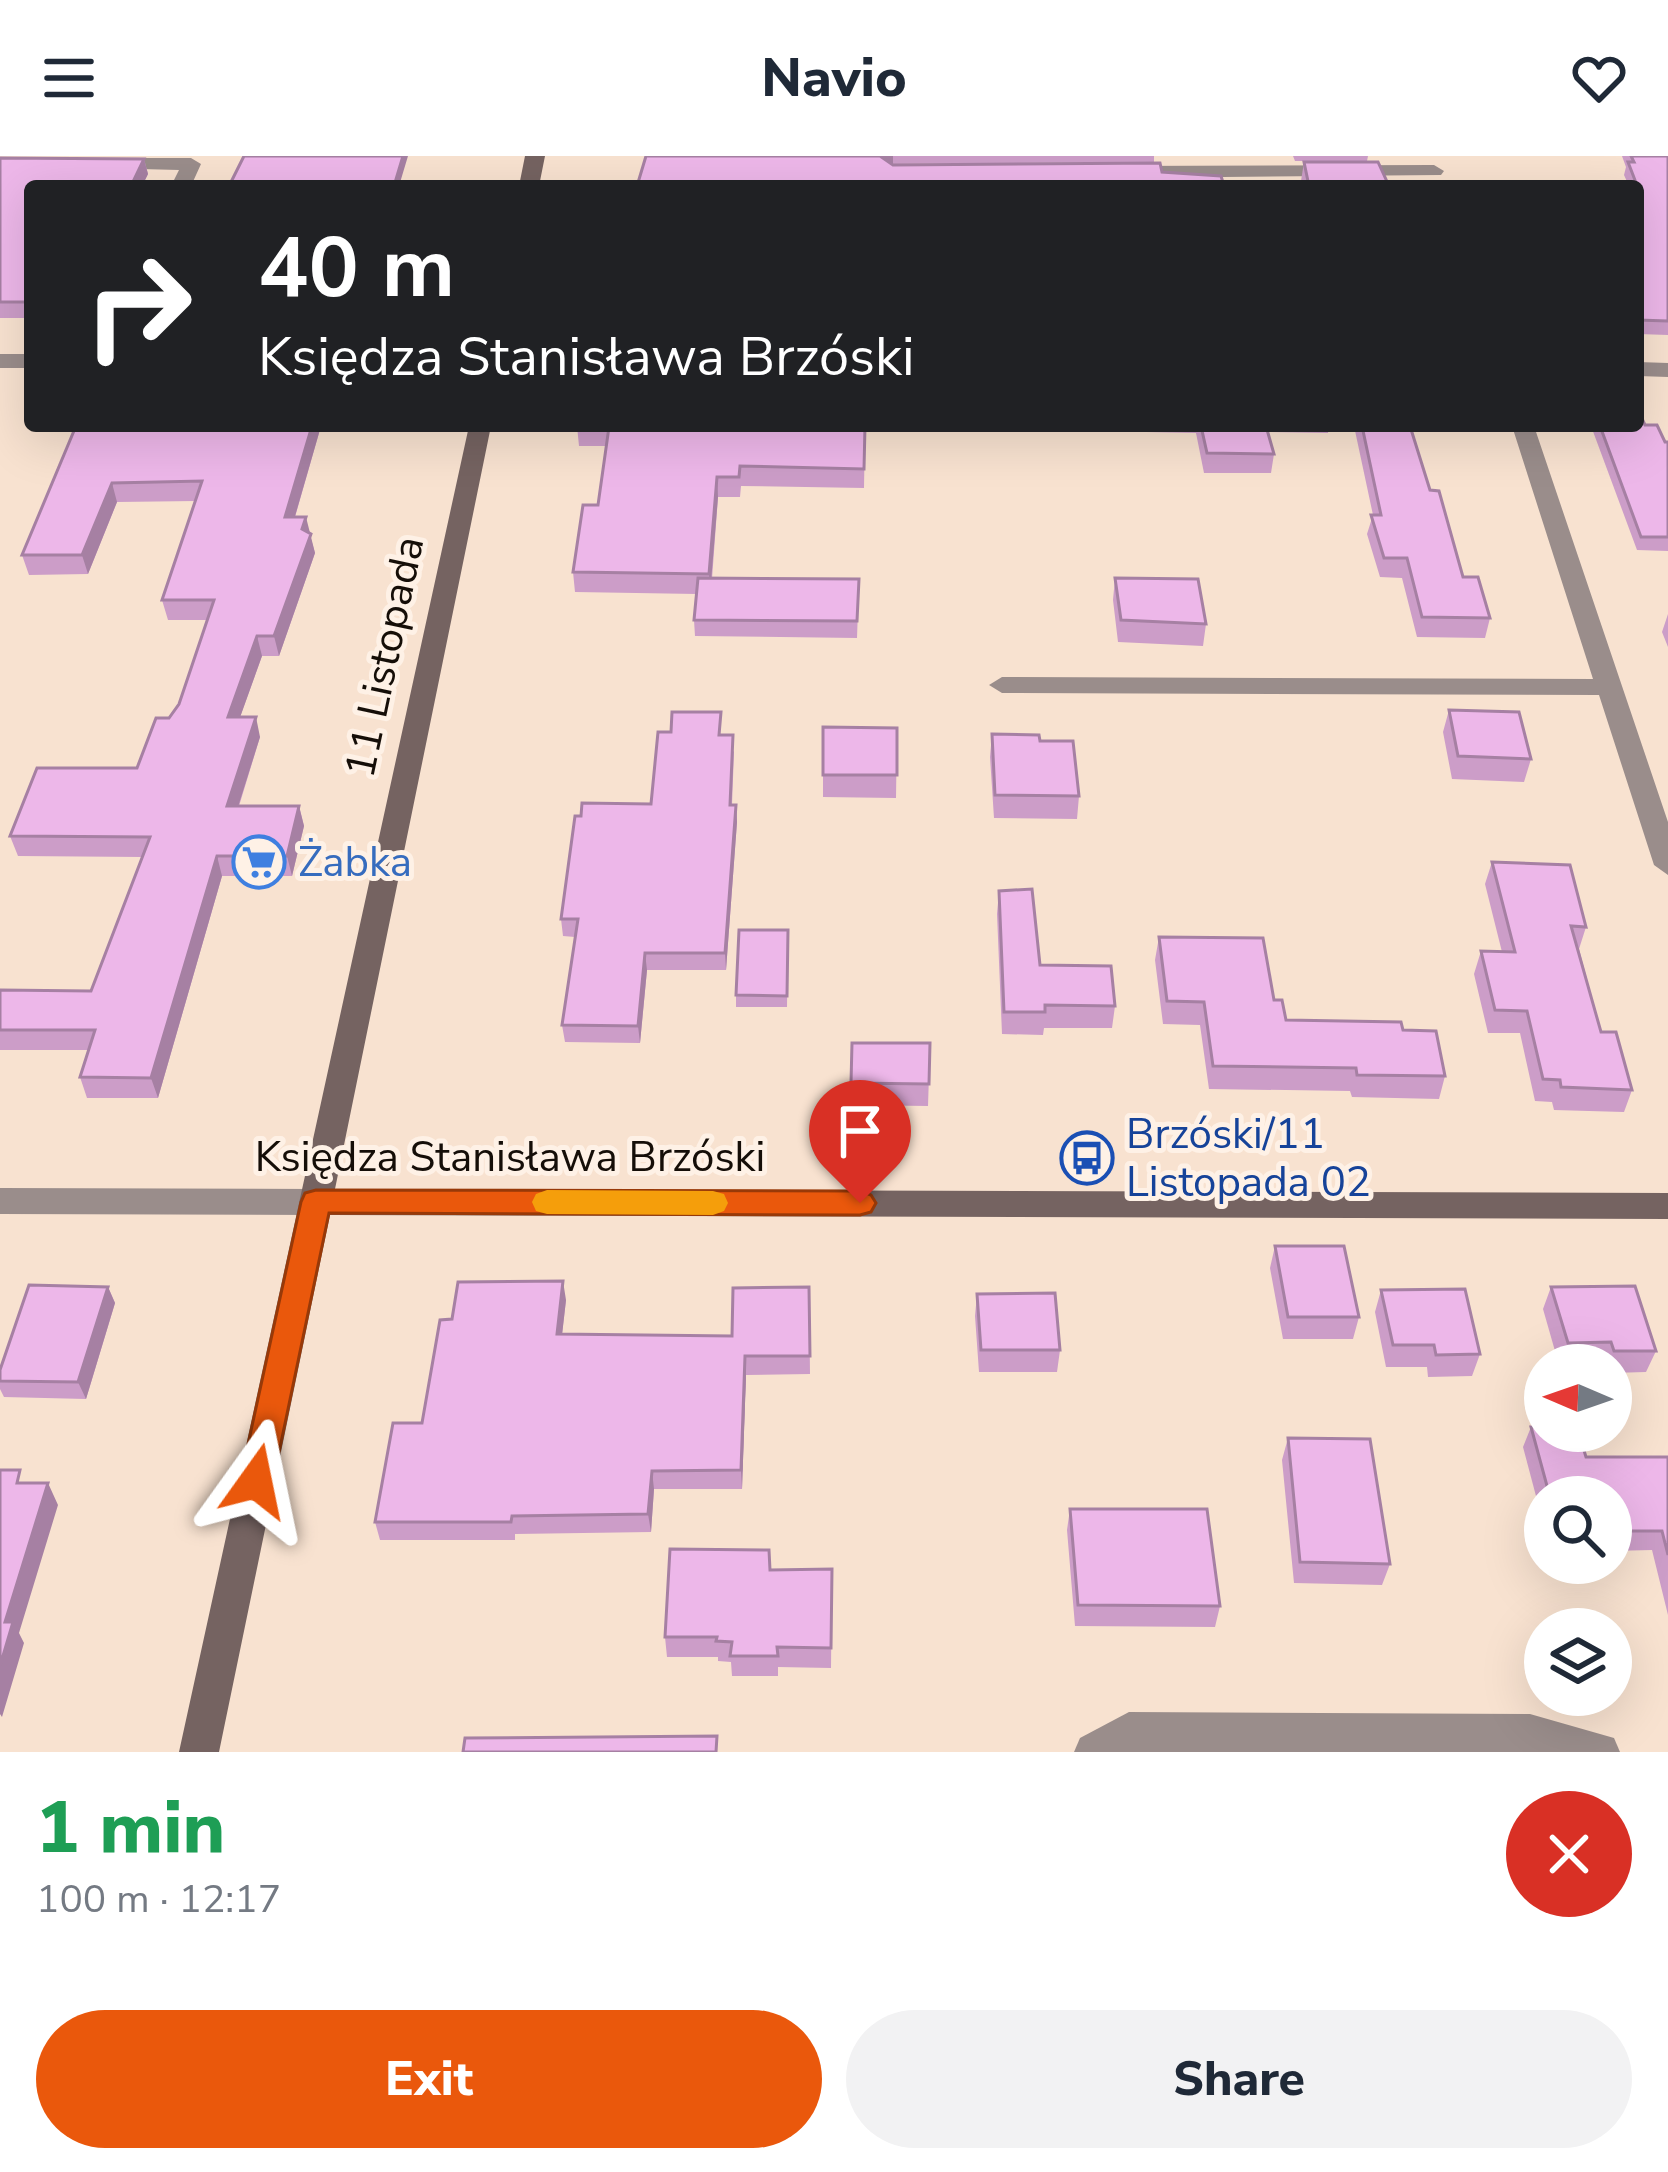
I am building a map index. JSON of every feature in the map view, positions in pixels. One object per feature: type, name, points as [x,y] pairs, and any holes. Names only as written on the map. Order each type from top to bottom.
[{"type":"main road","name":"11 Listopada","points":[[199,1752],[479,432]]},
{"type":"main road","name":"Księdza Stanisława Brzóski","points":[[316,1202],[1668,1206]]},
{"type":"street","points":[[95,164],[191,164],[184,180]]},
{"type":"street","points":[[1104,172],[1434,171]]},
{"type":"street","points":[[1525,432],[1663,834],[1668,865]]},
{"type":"street","points":[[1003,686],[1609,687]]},
{"type":"street","name":"Księdza Stanisława Brzóski","points":[[0,1201],[316,1202]]},
{"type":"street","points":[[1094,1752],[1129,1730],[1530,1733],[1600,1752]]},
{"type":"building","points":[[244,156],[403,156],[396,180],[232,180]]},
{"type":"building","points":[[646,156],[880,156],[893,165],[1160,163],[1162,172],[1221,176],[1222,180],[639,180]]},
{"type":"building","points":[[1631,156],[1668,156],[1668,321],[1644,320],[1644,180],[1635,180],[1628,162],[1634,162]]},
{"type":"building","points":[[0,158],[144,159],[134,180],[24,180],[24,302],[0,302]]},
{"type":"building","points":[[1304,162],[1378,162],[1386,180],[1308,180]]},
{"type":"building","points":[[1644,423],[1657,425],[1668,442],[1668,537],[1641,537],[1602,432],[1644,432]]},
{"type":"building","points":[[73,432],[310,432],[285,517],[306,517],[302,529],[311,534],[274,636],[257,636],[228,717],[256,717],[227,806],[299,806],[287,856],[217,856],[151,1078],[80,1077],[95,1030],[0,1030],[0,990],[91,991],[150,837],[10,836],[37,768],[137,768],[156,718],[169,718],[179,704],[214,600],[162,600],[202,481],[112,483],[82,555],[22,555]]},
{"type":"building","points":[[608,432],[865,432],[864,469],[740,466],[739,477],[717,477],[709,574],[573,572],[583,505],[598,505]]},
{"type":"building","points":[[1202,432],[1268,432],[1274,454],[1207,453]]},
{"type":"building","points":[[1363,432],[1412,432],[1430,490],[1439,491],[1463,577],[1478,577],[1490,618],[1422,617],[1407,558],[1384,558],[1371,515],[1381,515]]},
{"type":"building","points":[[698,578],[859,579],[857,621],[694,620]]},
{"type":"building","points":[[1115,578],[1198,579],[1206,624],[1121,620]]},
{"type":"building","points":[[1449,710],[1519,712],[1531,759],[1458,756]]},
{"type":"building","points":[[672,712],[721,712],[719,735],[733,735],[730,805],[736,805],[725,953],[645,953],[638,1026],[562,1025],[578,919],[561,919],[575,816],[581,816],[582,803],[651,804],[658,732],[671,732]]},
{"type":"building","points":[[823,727],[897,728],[897,775],[823,775]]},
{"type":"building","points":[[992,734],[1073,741],[1079,796],[995,795]]},
{"type":"building","points":[[1492,862],[1570,865],[1586,927],[1571,926],[1601,1032],[1616,1032],[1632,1090],[1561,1087],[1560,1080],[1543,1079],[1527,1011],[1495,1010],[1481,951],[1515,952]]},
{"type":"building","points":[[1032,889],[1040,965],[1111,966],[1115,1006],[1045,1005],[1045,1012],[1004,1012],[999,891]]},
{"type":"building","points":[[739,930],[788,930],[787,996],[736,995]]},
{"type":"building","points":[[1159,937],[1263,938],[1274,1000],[1282,1000],[1286,1020],[1401,1022],[1403,1030],[1436,1031],[1445,1076],[1357,1075],[1356,1068],[1213,1066],[1204,1002],[1167,1001]]},
{"type":"building","points":[[852,1043],[930,1043],[929,1084],[851,1083]]},
{"type":"building","points":[[1275,1246],[1344,1246],[1359,1317],[1288,1317]]},
{"type":"building","points":[[563,1281],[557,1334],[732,1336],[733,1288],[809,1287],[810,1356],[745,1356],[741,1470],[652,1471],[648,1514],[512,1516],[511,1522],[375,1522],[393,1423],[422,1423],[440,1320],[452,1319],[458,1282]]},
{"type":"building","points":[[29,1285],[108,1287],[78,1382],[0,1381]]},
{"type":"building","points":[[1635,1286],[1656,1351],[1632,1351],[1632,1344],[1611,1342],[1568,1343],[1551,1287]]},
{"type":"building","points":[[1465,1289],[1480,1354],[1436,1355],[1434,1345],[1393,1345],[1381,1290]]},
{"type":"building","points":[[1055,1293],[1060,1350],[981,1350],[977,1294]]},
{"type":"building","points":[[1288,1438],[1370,1439],[1390,1564],[1300,1562]]},
{"type":"building","points":[[1538,1452],[1668,1457],[1668,1555],[1662,1531],[1632,1531],[1632,1476],[1544,1476]]},
{"type":"building","points":[[0,1470],[20,1470],[17,1483],[48,1483],[5,1622],[13,1622],[0,1666]]},
{"type":"building","points":[[1070,1509],[1207,1509],[1220,1606],[1078,1605]]},
{"type":"building","points":[[670,1549],[769,1550],[770,1570],[832,1569],[831,1648],[777,1647],[778,1656],[730,1656],[732,1642],[716,1641],[717,1637],[665,1637]]},
{"type":"building","points":[[717,1736],[716,1752],[463,1752],[465,1738]]},
{"type":"slow traffic","points":[[547,1202],[713,1203]]},
{"type":"place","name":"Żabka","points":[[259,862]]},
{"type":"place","name":"Brzóski/11 Listopada 02","points":[[1087,1158]]},
{"type":"route","points":[[256,1481],[316,1202],[860,1203]]}]
